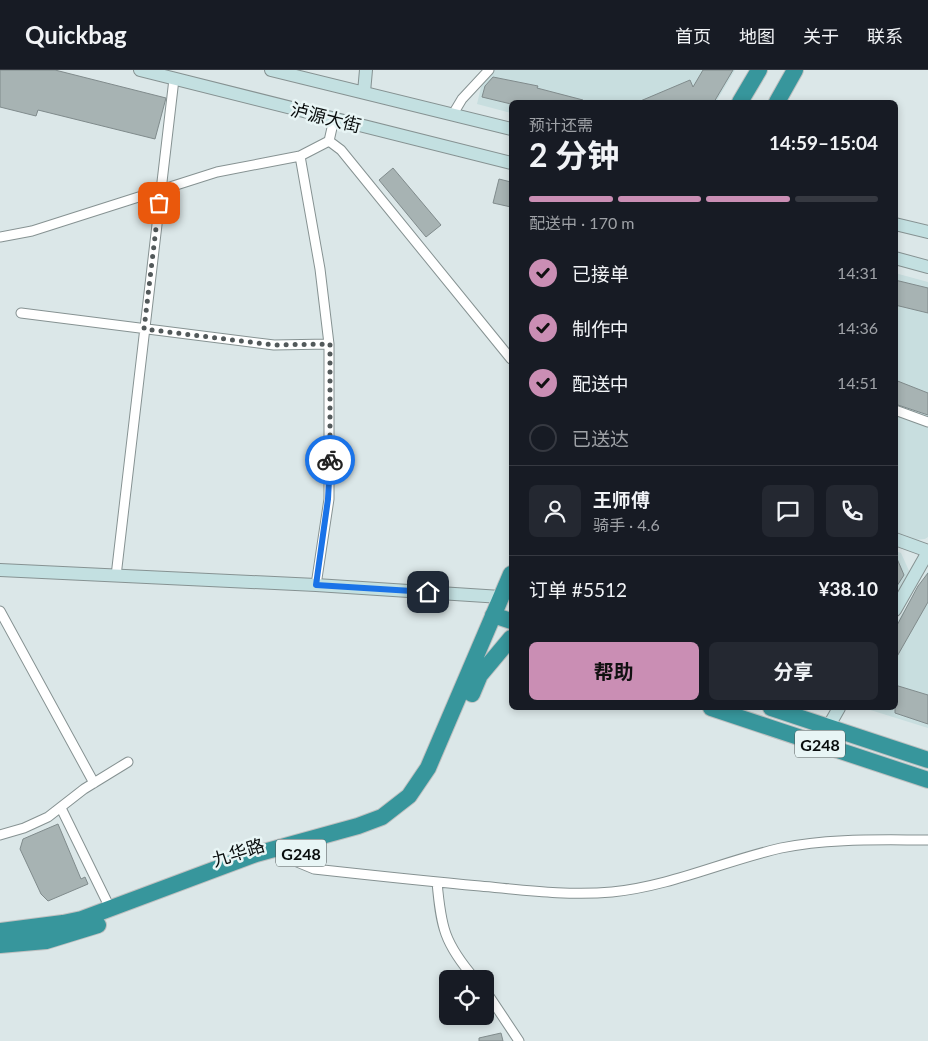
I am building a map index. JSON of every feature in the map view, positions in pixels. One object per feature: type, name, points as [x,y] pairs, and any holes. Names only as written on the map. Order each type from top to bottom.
[{"type":"highway","points":[[741,100],[759,70]]},
{"type":"highway","points":[[778,100],[795,70]]},
{"type":"highway","points":[[509,579],[493,615],[509,620]]},
{"type":"highway","name":"G248","points":[[493,615],[486,632],[509,639]]},
{"type":"highway","name":"九华路","points":[[0,930],[63,924],[82,919],[248,857],[358,826],[392,811],[409,796],[428,768],[486,632]]},
{"type":"highway","name":"九华路","points":[[0,946],[46,941],[86,930],[210,882],[285,857],[361,836],[387,826],[417,803],[438,773],[480,675],[509,642]]},
{"type":"highway","name":"G248","points":[[717,710],[928,780]]},
{"type":"highway","name":"G248","points":[[777,710],[928,760]]},
{"type":"main road","name":"泸源大街","points":[[140,70],[509,163]]},
{"type":"main road","name":"泸源大街","points":[[271,70],[509,128]]},
{"type":"main road","points":[[364,92],[366,70]]},
{"type":"main road","points":[[898,225],[928,232]]},
{"type":"main road","points":[[898,259],[928,267]]},
{"type":"main road","points":[[898,540],[928,552],[898,605]]},
{"type":"main road","points":[[0,570],[316,585],[501,597]]},
{"type":"main road","points":[[819,743],[838,710]]},
{"type":"street","points":[[453,114],[462,100],[489,70]]},
{"type":"street","points":[[116,576],[174,79]]},
{"type":"street","points":[[0,237],[32,231],[224,170],[300,156],[329,141],[334,119]]},
{"type":"street","points":[[329,141],[341,150],[509,357]]},
{"type":"street","points":[[300,156],[322,278],[330,344],[328,499],[316,585]]},
{"type":"street","points":[[21,314],[274,345],[330,344]]},
{"type":"street","points":[[898,411],[928,422]]},
{"type":"street","points":[[0,611],[94,783]]},
{"type":"street","points":[[0,835],[36,823],[128,762]]},
{"type":"street","points":[[61,808],[110,908]]},
{"type":"street","points":[[285,857],[314,869],[554,893],[611,892],[695,874],[760,853],[800,845],[840,840],[928,840]]},
{"type":"street","points":[[437,882],[440,920],[444,932],[454,952],[468,970]]},
{"type":"street","points":[[494,1004],[518,1041]]},
{"type":"shaded area","points":[[494,70],[735,70],[717,100],[509,100],[509,112],[477,104],[482,83]]},
{"type":"shaded area","points":[[898,274],[928,282],[928,419],[898,407]]},
{"type":"shaded area","points":[[898,414],[928,426],[928,537],[914,540],[898,534]]},
{"type":"shaded area","points":[[898,552],[901,553],[910,573],[898,593]]},
{"type":"shaded area","points":[[928,572],[928,728],[870,710],[898,710],[898,621]]},
{"type":"building","points":[[0,70],[55,70],[166,98],[155,139],[38,110],[36,116],[0,107]]},
{"type":"building","points":[[703,70],[733,70],[715,100],[643,100],[690,80],[693,87]]},
{"type":"building","points":[[493,77],[538,86],[537,88],[583,100],[509,100],[509,104],[482,97],[485,86]]},
{"type":"building","points":[[393,168],[441,225],[426,237],[379,180]]},
{"type":"building","points":[[499,179],[509,182],[509,207],[493,203]]},
{"type":"building","points":[[898,281],[928,288],[928,313],[898,306]]},
{"type":"building","points":[[898,381],[928,393],[928,415],[898,405]]},
{"type":"building","points":[[898,561],[904,575],[898,584]]},
{"type":"building","points":[[928,573],[928,602],[898,655],[898,623],[918,586]]},
{"type":"building","points":[[898,686],[928,695],[928,724],[895,713],[895,710],[898,710]]},
{"type":"building","points":[[58,824],[81,879],[85,877],[88,884],[48,901],[41,894],[20,849],[23,839]]},
{"type":"building","points":[[501,1033],[503,1041],[479,1041],[479,1038]]},
{"type":"way so far","points":[[159,203],[144,329],[274,345],[330,344],[330,460]]},
{"type":"route","points":[[330,460],[328,499],[316,585],[428,592]]}]
